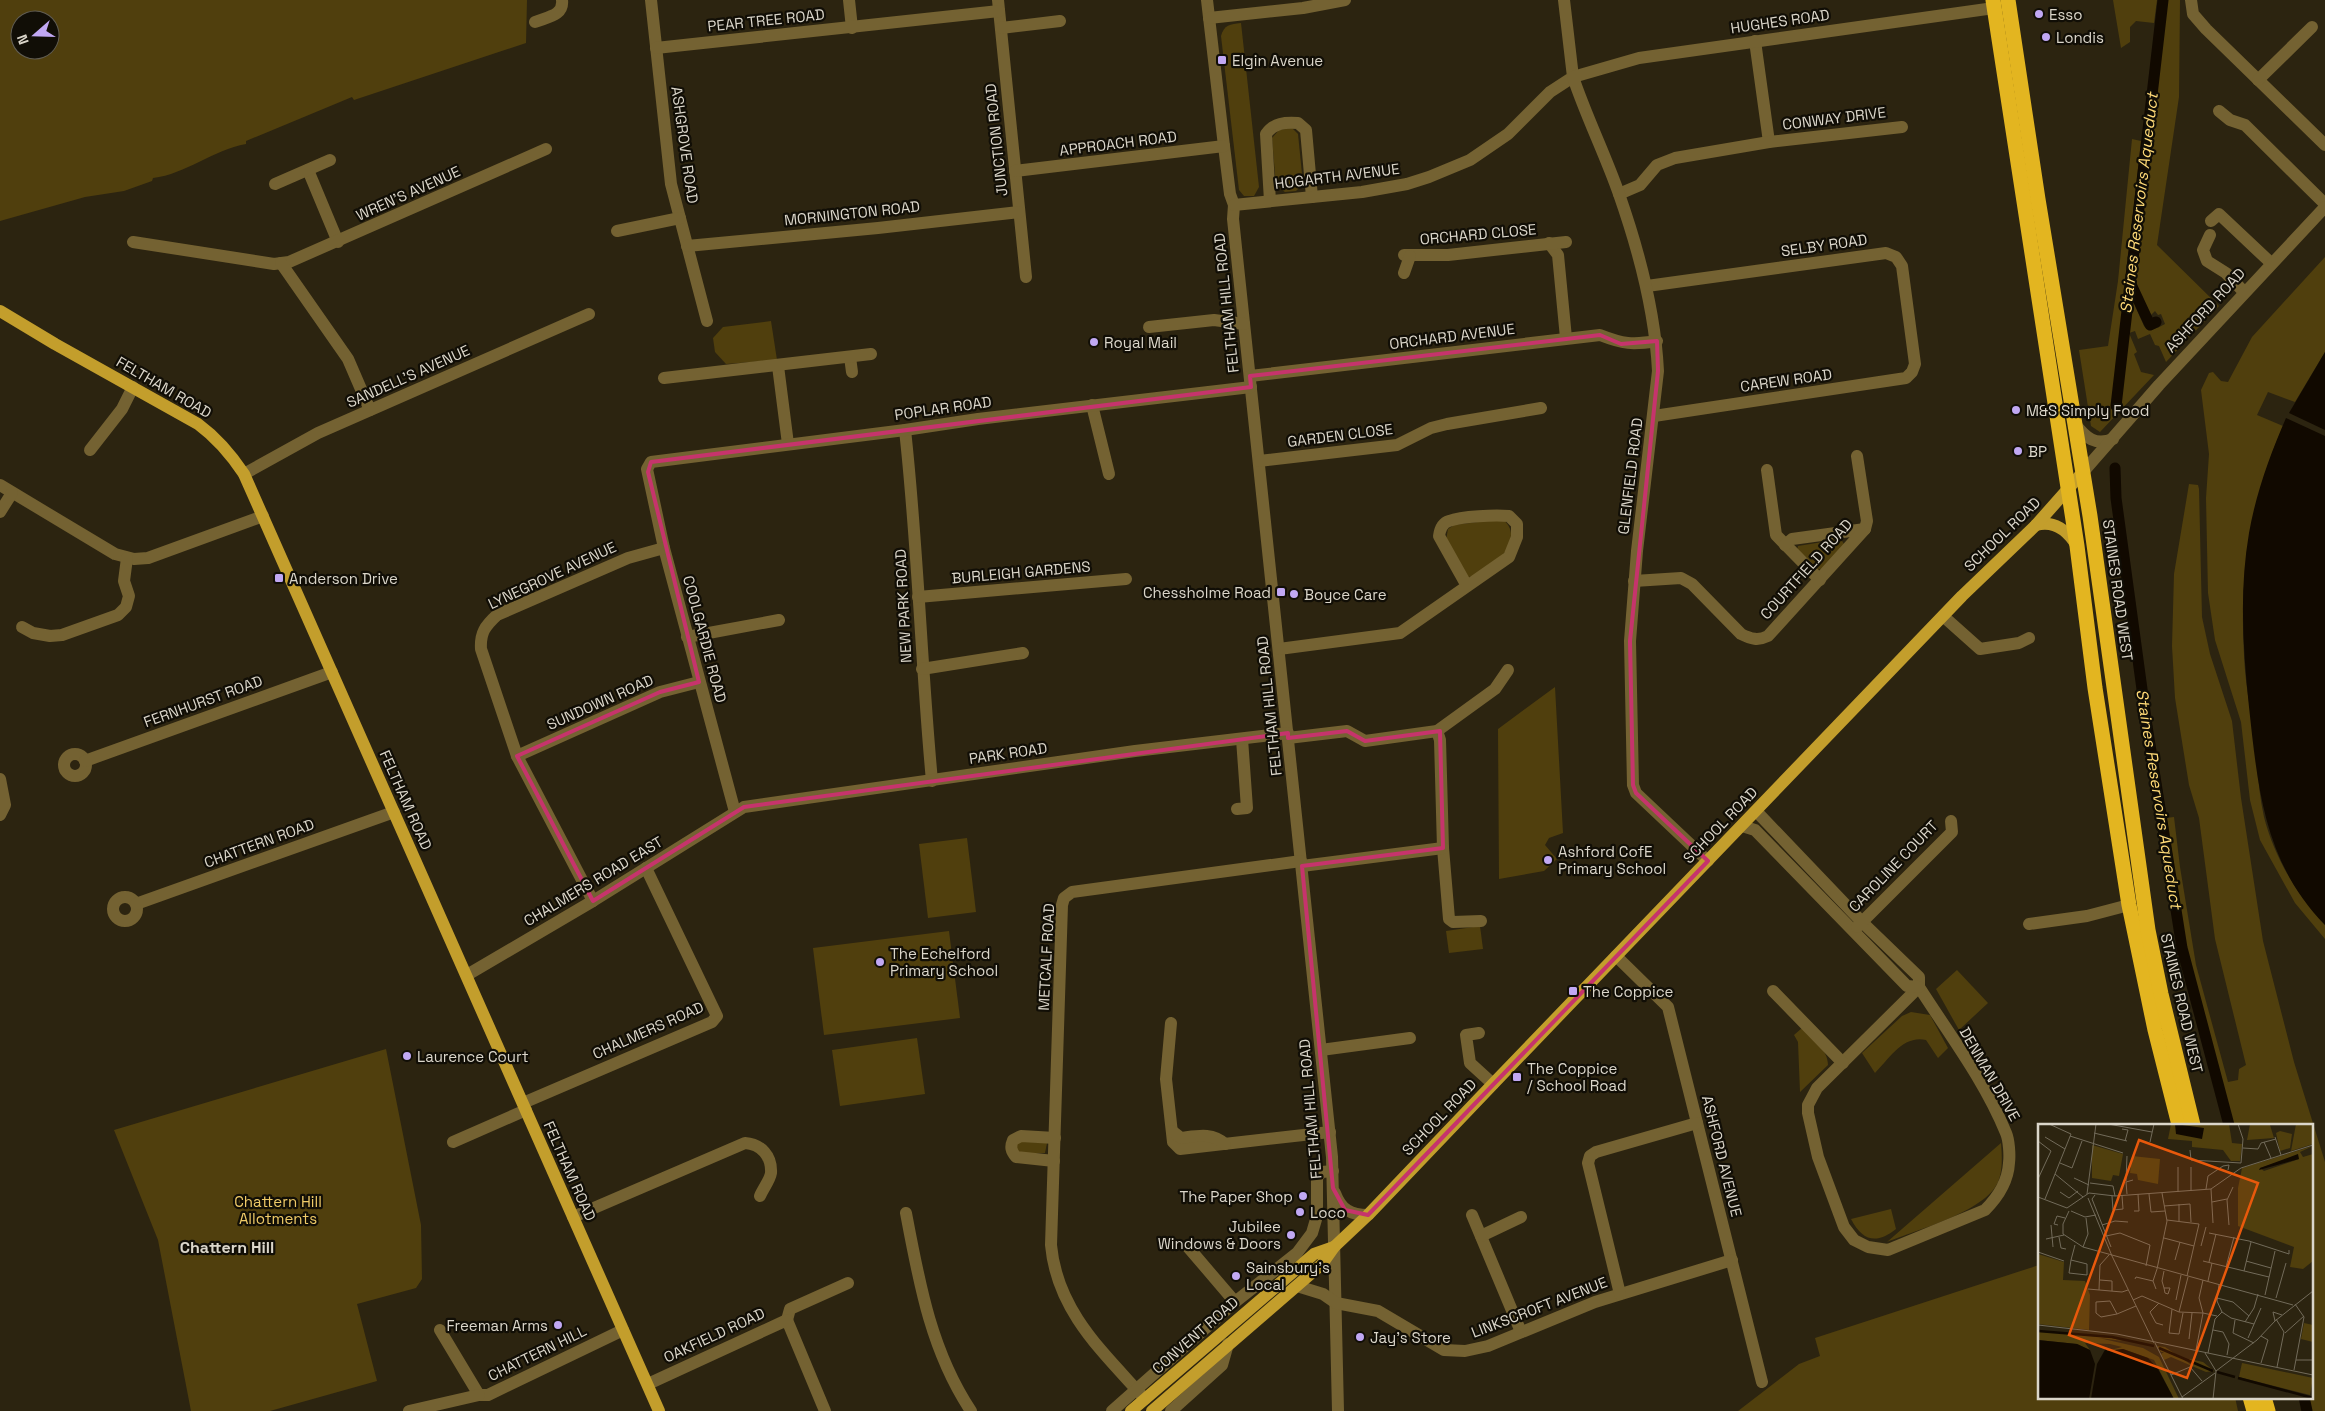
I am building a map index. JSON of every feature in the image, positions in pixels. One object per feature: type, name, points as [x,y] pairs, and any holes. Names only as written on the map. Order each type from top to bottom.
[{"type":"highway","name":"STAINES ROAD WEST","points":[[2008,0],[2038,200],[2083,472],[2148,930],[2161,994],[2193,1124]]},
{"type":"highway","name":"STAINES ROAD WEST","points":[[1993,4],[2077,546],[2095,688],[2129,905],[2155,1030],[2179,1124]]},
{"type":"highway","points":[[2250,1398],[2254,1411]]},
{"type":"highway","points":[[2264,1398],[2268,1411]]},
{"type":"main road","name":"FELTHAM ROAD","points":[[0,310],[48,340],[198,424],[215,436],[244,474],[660,1411]]},
{"type":"main road","name":"SCHOOL ROAD","points":[[1334,1247],[1368,1215],[1943,616],[2036,525],[2083,472]]},
{"type":"main road","points":[[2036,525],[2045,523],[2064,530],[2077,546]]},
{"type":"main road","name":"CONVENT ROAD","points":[[1152,1411],[1322,1264],[1334,1247]]},
{"type":"main road","name":"CONVENT ROAD","points":[[1132,1411],[1314,1254],[1334,1247]]},
{"type":"street","points":[[535,22],[559,13],[563,7],[562,0]]},
{"type":"street","name":"ASHGROVE ROAD","points":[[651,0],[671,184],[707,321]]},
{"type":"street","points":[[849,0],[852,28]]},
{"type":"street","name":"FELTHAM HILL ROAD","points":[[1207,0],[1230,194],[1234,205],[1233,219],[1330,1132],[1333,1171],[1338,1411]]},
{"type":"street","points":[[1209,18],[1304,8],[1345,0]]},
{"type":"street","points":[[1564,0],[1573,77]]},
{"type":"street","points":[[2191,0],[2193,14],[2325,145]]},
{"type":"street","name":"HUGHES ROAD","points":[[1573,77],[1639,58],[1993,4]]},
{"type":"street","name":"PEAR TREE ROAD","points":[[656,48],[852,28],[999,5]]},
{"type":"street","name":"JUNCTION ROAD","points":[[999,5],[1026,277]]},
{"type":"street","points":[[1001,28],[1060,21]]},
{"type":"street","points":[[2258,80],[2312,27]]},
{"type":"street","name":"CONWAY DRIVE","points":[[1755,41],[1769,142]]},
{"type":"street","name":"GLENFIELD ROAD","points":[[1573,77],[1619,194],[1647,286],[1656,341],[1658,371],[1634,581],[1630,641],[1633,784],[1636,793],[1708,861]]},
{"type":"street","name":"HOGARTH AVENUE","points":[[1234,205],[1407,184],[1470,160],[1508,134],[1550,92],[1573,77]]},
{"type":"street","points":[[2219,111],[2230,120],[2245,125],[2325,206]]},
{"type":"street","points":[[1270,201],[1266,134],[1271,127],[1284,122],[1298,123],[1306,130],[1312,197]]},
{"type":"street","name":"CONWAY DRIVE","points":[[1619,194],[1640,185],[1657,165],[1669,160],[1769,142],[1902,127]]},
{"type":"street","name":"APPROACH ROAD","points":[[1015,171],[1224,146]]},
{"type":"street","name":"WREN'S AVENUE","points":[[133,242],[274,264],[289,262],[546,149]]},
{"type":"street","points":[[275,184],[330,160]]},
{"type":"street","points":[[308,170],[338,242]]},
{"type":"street","name":"ASHFORD ROAD","points":[[2083,472],[2244,292],[2325,206]]},
{"type":"street","name":"MORNINGTON ROAD","points":[[687,246],[869,229],[1019,212]]},
{"type":"street","points":[[2211,222],[2219,214],[2271,263]]},
{"type":"street","points":[[617,231],[680,218]]},
{"type":"street","points":[[2210,235],[2203,250],[2207,261],[2226,274],[2244,292]]},
{"type":"street","name":"ORCHARD CLOSE","points":[[1404,273],[1407,256],[1448,254],[1566,242]]},
{"type":"street","name":"ORCHARD CLOSE","points":[[1550,243],[1558,255],[1566,338]]},
{"type":"street","name":"SELBY ROAD","points":[[1647,286],[1886,253],[1896,257],[1902,266],[1915,364]]},
{"type":"street","points":[[281,263],[348,359],[370,410]]},
{"type":"street","name":"SANDELL'S AVENUE","points":[[244,474],[318,433],[589,314]]},
{"type":"street","points":[[1149,327],[1214,320],[1244,324]]},
{"type":"street","name":"ORCHARD AVENUE","points":[[1250,382],[1566,338],[1600,335],[1621,344],[1636,345],[1656,341]]},
{"type":"street","points":[[664,378],[871,354]]},
{"type":"street","points":[[850,357],[852,372]]},
{"type":"street","name":"CAREW ROAD","points":[[1654,416],[1906,378],[1912,372],[1915,364]]},
{"type":"street","points":[[778,366],[788,444]]},
{"type":"street","name":"POPLAR ROAD","points":[[648,472],[648,465],[654,461],[905,430],[1250,382]]},
{"type":"street","points":[[90,450],[122,409],[133,387]]},
{"type":"street","points":[[1092,405],[1108,474]]},
{"type":"street","name":"GARDEN CLOSE","points":[[1259,461],[1397,445],[1431,428],[1541,408]]},
{"type":"street","points":[[2075,424],[2088,439],[2095,442],[2113,439]]},
{"type":"street","name":"NEW PARK ROAD","points":[[905,430],[914,512],[922,669],[932,781]]},
{"type":"street","name":"COURTFIELD ROAD","points":[[1634,581],[1681,578],[1692,584],[1742,634],[1750,638],[1760,639],[1768,636],[1865,529],[1867,521],[1858,456]]},
{"type":"street","points":[[1767,470],[1776,535],[1820,580]]},
{"type":"street","name":"COOLGARDIE ROAD","points":[[648,472],[664,548],[734,812]]},
{"type":"street","points":[[0,486],[115,554],[134,559],[148,558],[263,516]]},
{"type":"street","points":[[0,512],[12,494]]},
{"type":"street","points":[[1279,649],[1400,634],[1509,558],[1517,537],[1517,524],[1509,516],[1497,515],[1448,521],[1441,527],[1438,536],[1467,586]]},
{"type":"street","points":[[1785,545],[1792,539],[1865,529]]},
{"type":"street","name":"LYNEGROVE AVENUE","points":[[593,901],[516,756],[481,649],[480,638],[485,625],[497,615],[628,558],[664,548]]},
{"type":"street","points":[[28,635],[62,635],[118,616],[126,607],[129,596],[124,581],[127,558]]},
{"type":"street","name":"BURLEIGH GARDENS","points":[[918,597],[1126,579]]},
{"type":"street","points":[[1943,616],[1980,649],[2019,643],[2029,638]]},
{"type":"street","points":[[687,637],[779,620]]},
{"type":"street","points":[[922,669],[1023,653]]},
{"type":"street","points":[[1481,921],[1453,922],[1449,919],[1443,848],[1440,740],[1437,731],[1495,689],[1508,670]]},
{"type":"street","name":"FERNHURST ROAD","points":[[86,761],[332,672]]},
{"type":"street","name":"SUNDOWN ROAD","points":[[516,756],[660,692],[699,682]]},
{"type":"street","name":"PARK ROAD","points":[[734,812],[744,807],[1135,751],[1242,739],[1347,731],[1365,740],[1437,731]]},
{"type":"street","points":[[1236,809],[1247,808],[1242,739]]},
{"type":"street","points":[[0,779],[5,805],[0,815]]},
{"type":"street","name":"DENMAN DRIVE","points":[[1756,811],[1858,926]]},
{"type":"street","name":"CHATTERN ROAD","points":[[136,904],[394,812]]},
{"type":"street","name":"CHALMERS ROAD EAST","points":[[467,975],[593,901],[734,812]]},
{"type":"street","name":"CAROLINE COURT","points":[[1858,926],[1952,832],[1951,822]]},
{"type":"street","name":"DENMAN DRIVE","points":[[1742,826],[1755,830],[1858,926],[1919,977],[1919,987],[1979,1082],[2007,1134],[2009,1163],[2004,1183],[1994,1200],[1985,1210],[1888,1250],[1868,1247],[1854,1240],[1844,1227],[1818,1157],[1808,1114],[1808,1105],[1817,1088],[1919,987]]},
{"type":"street","points":[[1301,863],[1443,848]]},
{"type":"street","name":"METCALF ROAD","points":[[1145,1399],[1080,1324],[1058,1281],[1052,1244],[1062,905],[1064,898],[1072,892],[1301,863]]},
{"type":"street","name":"CHALMERS ROAD","points":[[525,1107],[712,1022],[717,1016],[646,868]]},
{"type":"street","points":[[2029,924],[2087,916],[2129,905]]},
{"type":"street","name":"ASHFORD AVENUE","points":[[1616,956],[1668,1007],[1762,1382]]},
{"type":"street","points":[[1772,991],[1843,1063]]},
{"type":"street","points":[[1171,1023],[1166,1079],[1172,1130],[1181,1138],[1211,1135],[1217,1137],[1225,1144],[1330,1132]]},
{"type":"street","points":[[1479,1033],[1466,1035],[1470,1063],[1493,1084]]},
{"type":"street","points":[[1321,1050],[1410,1038]]},
{"type":"street","points":[[453,1142],[525,1107]]},
{"type":"street","points":[[1620,1294],[1588,1163],[1590,1156],[1596,1152],[1697,1123]]},
{"type":"street","points":[[1054,1160],[1016,1157],[1011,1152],[1011,1145],[1013,1140],[1021,1136],[1055,1138]]},
{"type":"street","points":[[573,1217],[745,1143],[755,1144],[763,1150],[769,1160],[771,1174],[760,1196]]},
{"type":"street","name":"CONVENT ROAD","points":[[1112,1411],[1235,1302],[1297,1252],[1312,1233],[1317,1216],[1317,1177],[1322,1172],[1333,1171]]},
{"type":"street","points":[[1333,1188],[1339,1204],[1345,1210],[1353,1214],[1368,1215]]},
{"type":"street","points":[[906,1213],[920,1286],[930,1325],[943,1360],[971,1411]]},
{"type":"street","points":[[1472,1215],[1521,1332]]},
{"type":"street","points":[[1481,1236],[1522,1217]]},
{"type":"street","points":[[1188,1247],[1235,1302]]},
{"type":"street","name":"LINKSCROFT AVENUE","points":[[1297,1286],[1323,1294],[1336,1303],[1378,1311],[1444,1350],[1465,1351],[1488,1346],[1620,1294],[1732,1260]]},
{"type":"street","points":[[787,1320],[790,1310],[848,1283]]},
{"type":"street","name":"OAKFIELD ROAD","points":[[648,1384],[787,1320],[825,1411]]},
{"type":"street","name":"CHATTERN HILL","points":[[440,1330],[479,1395],[488,1395],[623,1330]]},
{"type":"street","name":"CONVENT ROAD","points":[[1173,1410],[1222,1365],[1228,1344]]},
{"type":"street","points":[[409,1411],[479,1395]]},
{"type":"highlighted area","points":[[1600,335],[1621,344],[1657,341],[1658,371],[1630,641],[1633,785],[1636,793],[1708,861],[1368,1215],[1345,1210],[1333,1188],[1302,866],[1443,848],[1440,731],[1365,741],[1347,731],[1288,738],[1288,733],[744,807],[593,901],[517,756],[660,692],[699,682],[648,472],[651,462],[1251,387],[1250,376],[1566,338]]},
{"type":"green space","points":[[0,0],[527,0],[526,43],[354,100],[352,97],[246,141],[246,144],[222,151],[177,172],[153,178],[152,181],[124,191],[85,197],[0,221]]},
{"type":"green space","points":[[2113,0],[2157,0],[2154,23],[2136,21],[2130,27],[2130,42],[2121,48]]},
{"type":"green space","points":[[2167,0],[2180,0],[2179,97],[2157,245],[2219,306],[2166,362],[2159,346],[2155,345],[2150,334],[2138,339],[2135,331],[2129,333],[2137,352],[2134,354],[2141,372],[2154,375],[2100,432],[2091,426],[2079,350],[2108,346],[2118,281],[2132,139],[2141,141],[2112,405],[2119,407],[2131,297],[2144,326],[2152,329],[2165,324],[2161,314],[2158,315],[2155,311],[2151,315],[2133,279]]},
{"type":"green space","points":[[1241,23],[1259,187],[1254,196],[1244,196],[1239,190],[1221,36],[1224,29],[1228,26]]},
{"type":"green space","points":[[1292,128],[1298,134],[1303,184],[1296,191],[1285,192],[1276,186],[1272,138],[1279,130]]},
{"type":"green space","points":[[2325,257],[2325,352],[2295,402],[2268,392],[2257,415],[2283,426],[2272,454],[2255,510],[2246,567],[2243,625],[2245,675],[2264,817],[2280,861],[2305,901],[2325,925],[2325,939],[2295,903],[2260,840],[2250,800],[2241,722],[2215,640],[2208,593],[2206,498],[2209,454],[2201,390],[2209,373],[2213,372],[2221,381],[2228,382],[2252,337]]},
{"type":"green space","points":[[771,321],[777,360],[726,364],[715,352],[713,338],[723,327]]},
{"type":"green space","points":[[2189,484],[2198,485],[2202,617],[2210,654],[2232,721],[2241,798],[2263,941],[2294,1062],[2325,1162],[2325,1411],[2310,1411],[2307,1398],[2312,1398],[2312,1124],[2233,1124],[2186,949],[2166,818],[2174,817],[2196,965],[2228,1082],[2238,1080],[2239,1069],[2246,1065],[2215,939],[2199,818],[2189,785],[2175,698],[2172,646],[2174,574]]},
{"type":"green space","points":[[1502,519],[1509,527],[1511,536],[1509,545],[1503,555],[1486,570],[1467,577],[1446,540],[1448,529],[1454,525]]},
{"type":"green space","points":[[1841,539],[1845,546],[1825,568],[1816,570],[1797,550],[1798,546]]},
{"type":"green space","points":[[1555,687],[1563,833],[1549,838],[1545,845],[1557,859],[1544,871],[1499,879],[1498,729]]},
{"type":"green space","points":[[967,838],[976,912],[928,918],[919,844]]},
{"type":"green space","points":[[1480,926],[1483,949],[1449,953],[1446,931]]},
{"type":"green space","points":[[949,931],[960,1018],[824,1035],[813,948]]},
{"type":"green space","points":[[1957,970],[1988,1003],[1959,1030],[1936,989]]},
{"type":"green space","points":[[1911,1012],[1930,1015],[1948,1048],[1938,1058],[1926,1040],[1910,1041],[1898,1049],[1875,1073],[1862,1053],[1902,1016]]},
{"type":"green space","points":[[1802,1028],[1822,1049],[1828,1065],[1800,1092],[1798,1042],[1794,1035]]},
{"type":"green space","points":[[917,1038],[925,1094],[840,1106],[832,1050]]},
{"type":"green space","name":"Chattern Hill Allotments","points":[[386,1049],[421,1225],[422,1279],[416,1288],[357,1304],[377,1381],[270,1411],[191,1411],[158,1240],[114,1130]]},
{"type":"green space","points":[[1016,1141],[1047,1143],[1045,1153],[1020,1153],[1016,1150]]},
{"type":"green space","points":[[2001,1143],[2001,1173],[1991,1193],[1965,1211],[1887,1242]]},
{"type":"green space","points":[[1891,1209],[1896,1229],[1883,1237],[1871,1238],[1866,1236],[1860,1232],[1851,1219]]},
{"type":"green space","points":[[2038,1265],[2038,1398],[2235,1398],[2238,1411],[1738,1411],[1799,1364],[1820,1356],[1815,1338]]},
{"type":"shaded area","points":[[2325,352],[2325,430],[2289,413]]},
{"type":"shaded area","points":[[2286,418],[2325,436],[2325,925],[2305,901],[2289,876],[2277,850],[2268,823],[2256,767],[2245,664],[2243,598],[2249,533],[2255,503],[2264,474]]},
{"type":"waterway","name":"Staines Reservoirs Aqueduct","points":[[2116,406],[2163,0]]},
{"type":"waterway","points":[[2130,282],[2150,325],[2156,322]]},
{"type":"waterway","name":"Staines Reservoirs Aqueduct","points":[[2115,468],[2116,498],[2147,726],[2182,948],[2229,1124]]},
{"type":"waterway","name":"Staines Reservoirs Aqueduct","points":[[2304,1398],[2307,1411]]},
{"type":"place","name":"Esso","points":[[2039,14]]},
{"type":"place","name":"Londis","points":[[2046,37]]},
{"type":"place","name":"Elgin Avenue","points":[[1222,60]]},
{"type":"place","name":"Royal Mail","points":[[1094,342]]},
{"type":"place","name":"M&S Simply Food","points":[[2016,410]]},
{"type":"place","name":"BP","points":[[2018,451]]},
{"type":"place","name":"Anderson Drive","points":[[279,578]]},
{"type":"place","name":"Chessholme Road","points":[[1281,592]]},
{"type":"place","name":"Boyce Care","points":[[1294,594]]},
{"type":"place","name":"Ashford CofE Primary School","points":[[1548,860]]},
{"type":"place","name":"The Echelford Primary School","points":[[880,962]]},
{"type":"place","name":"The Coppice","points":[[1573,991]]},
{"type":"place","name":"Laurence Court","points":[[407,1056]]},
{"type":"place","name":"The Coppice / School Road","points":[[1517,1077]]},
{"type":"place","name":"The Paper Shop","points":[[1303,1196]]},
{"type":"place","name":"Loco","points":[[1300,1212]]},
{"type":"place","name":"Jubilee Windows & Doors","points":[[1291,1235]]},
{"type":"place","name":"Sainsbury's Local","points":[[1236,1276]]},
{"type":"place","name":"Freeman Arms","points":[[558,1325]]},
{"type":"place","name":"Jay's Store","points":[[1360,1337]]},
{"type":"district","name":"Chattern Hill","points":[[227,1247]]}]
